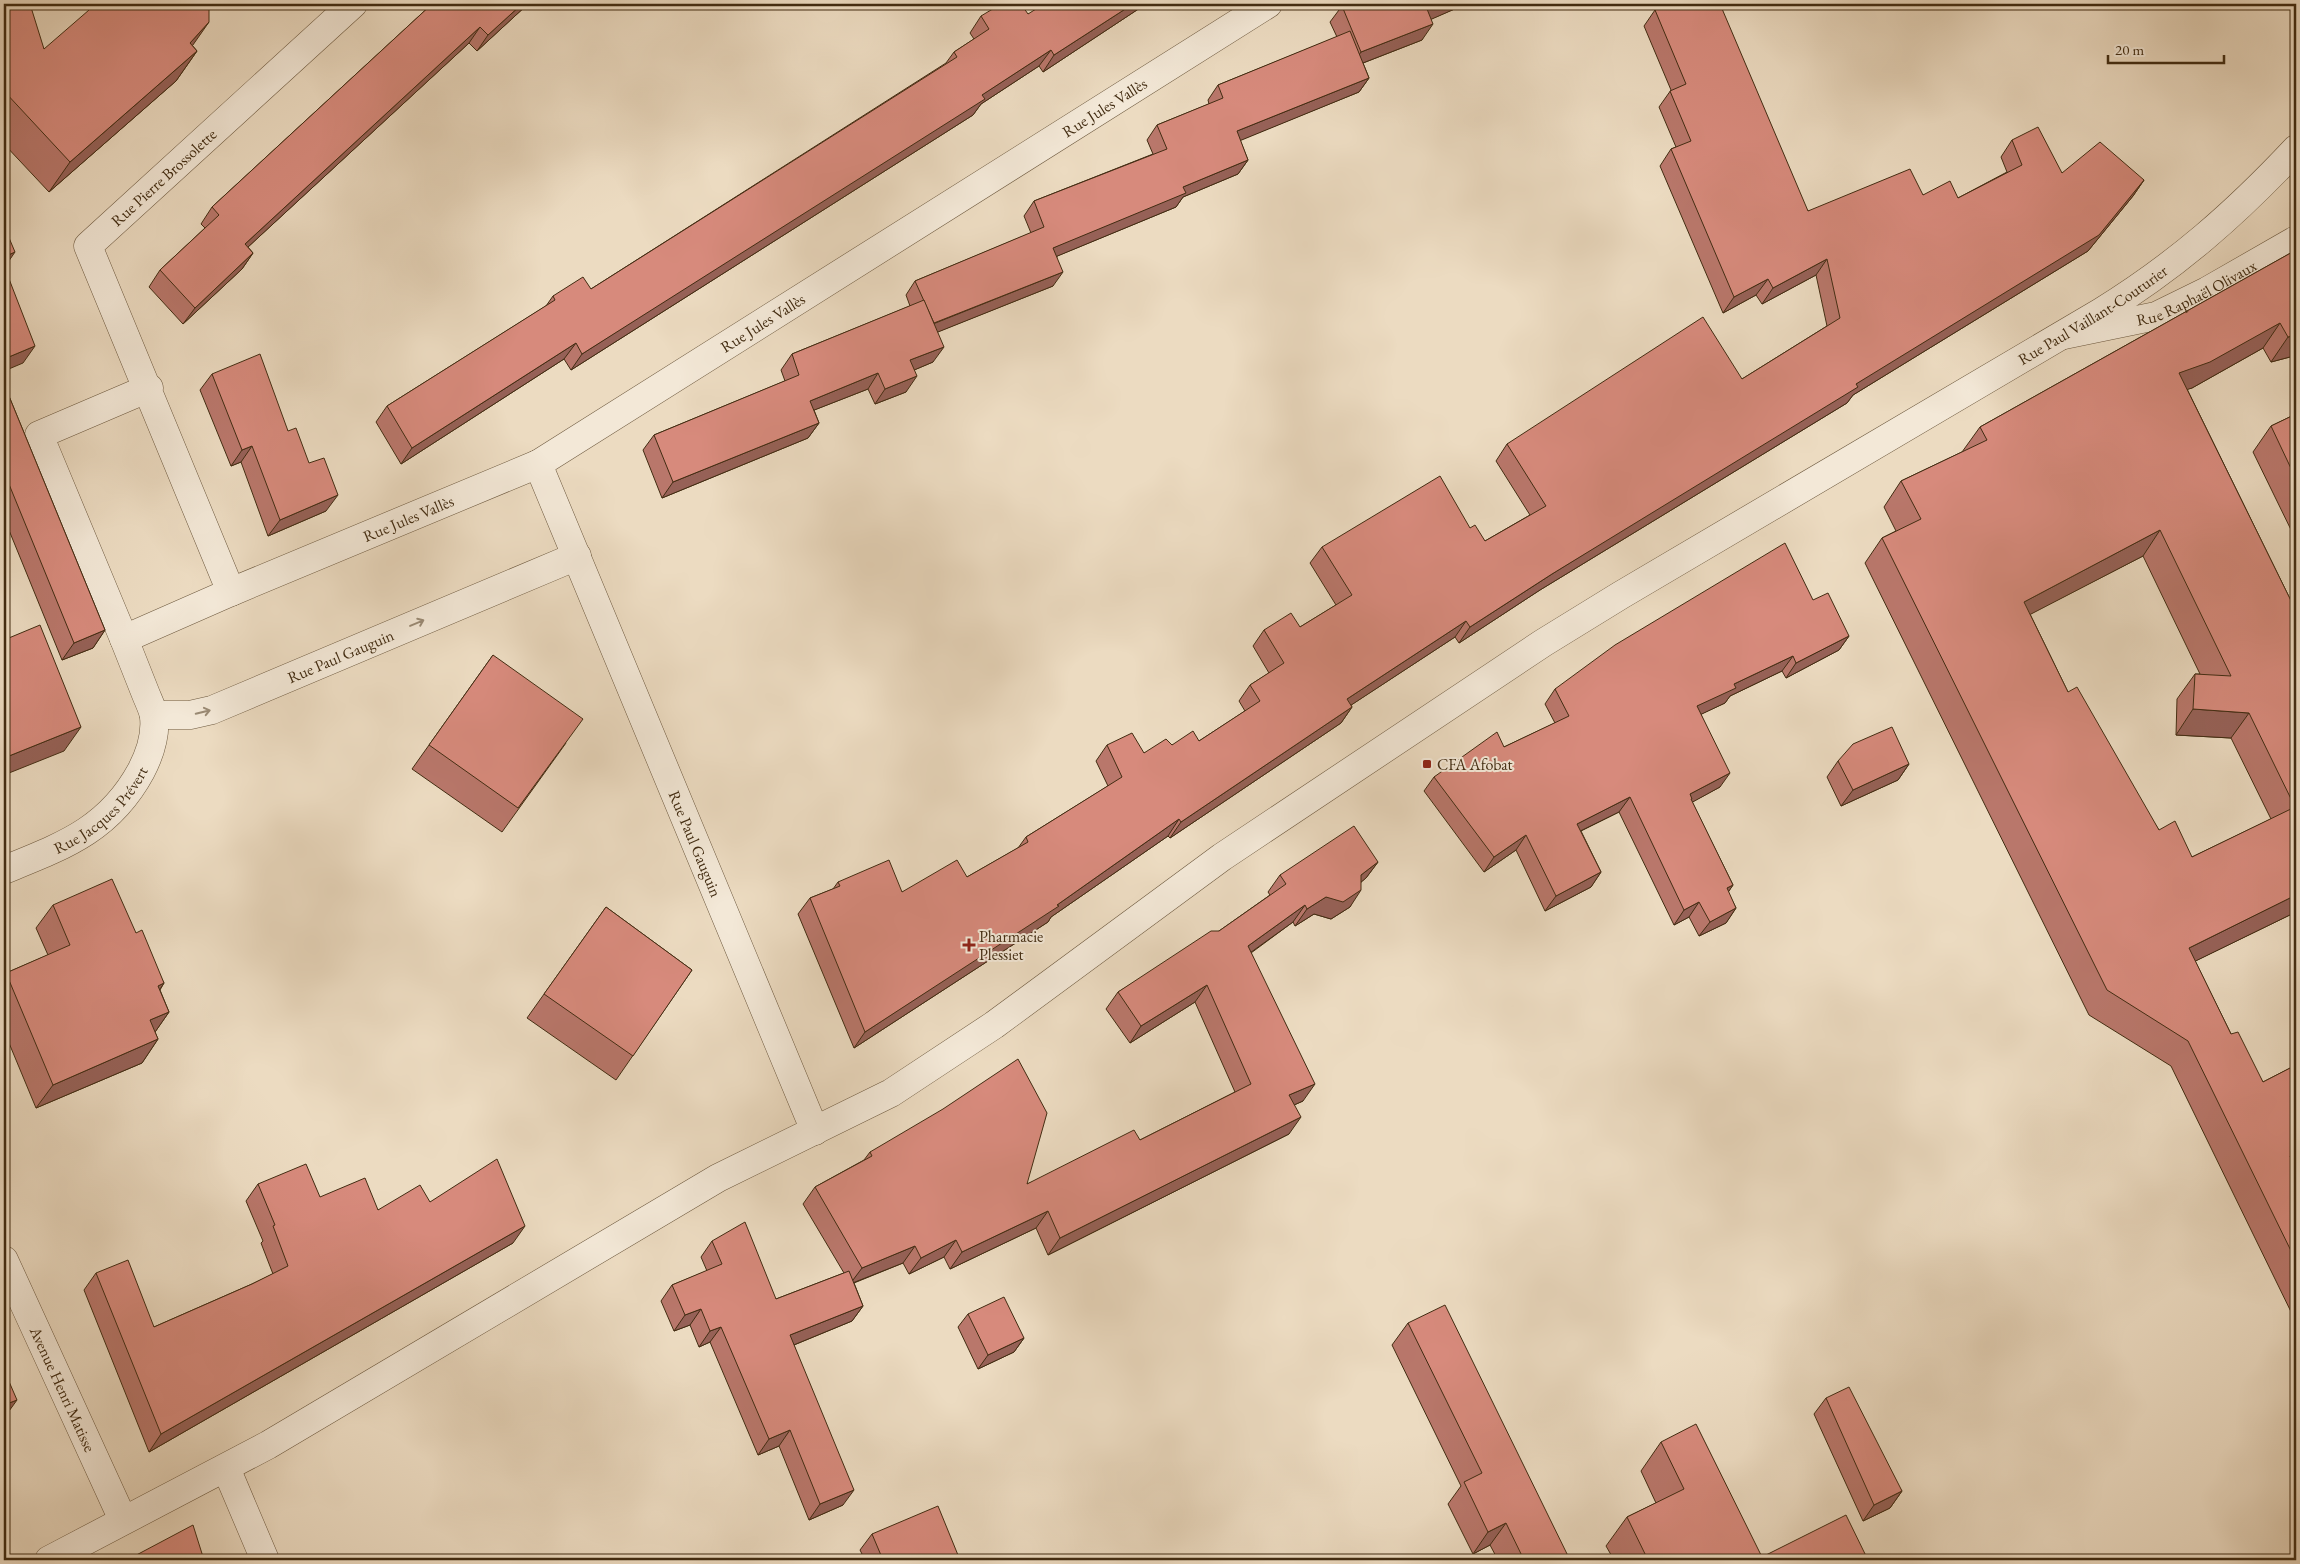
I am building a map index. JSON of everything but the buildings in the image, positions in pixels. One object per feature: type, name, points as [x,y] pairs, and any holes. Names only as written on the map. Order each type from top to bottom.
[{"type":"street","name":"Rue Pierre Brossolette","points":[[231,592],[88,246],[353,4]]},
{"type":"street","name":"Rue Jules Vallès","points":[[231,592],[538,464],[1268,4]]},
{"type":"street","name":"Rue Paul Vaillant-Couturier","points":[[48,1560],[226,1468],[661,1210],[718,1178],[869,1105],[956,1052],[1222,858],[1543,643],[2149,282],[2194,248],[2253,194],[2296,149]]},
{"type":"street","name":"Rue Raphaël Olivaux","points":[[2060,336],[2156,316],[2207,291],[2296,240]]},
{"type":"street","points":[[148,388],[39,435],[154,715]]},
{"type":"street","name":"Rue Paul Gauguin","points":[[538,464],[815,1131]]},
{"type":"street","name":"Rue Paul Gauguin","points":[[154,715],[190,715],[212,710],[577,556]]},
{"type":"street","points":[[124,639],[231,592]]},
{"type":"street","name":"Rue Jacques Prévert","points":[[4,870],[75,840],[91,830],[120,804],[133,786],[149,757],[153,742],[154,715]]},
{"type":"street","name":"Avenue Henri Matisse","points":[[4,1260],[123,1520]]},
{"type":"street","points":[[226,1468],[265,1560]]},
{"type":"place","name":"CFA Afobat","points":[[1427,764]]},
{"type":"place","name":"Pharmacie Plessiet","points":[[969,945]]}]
